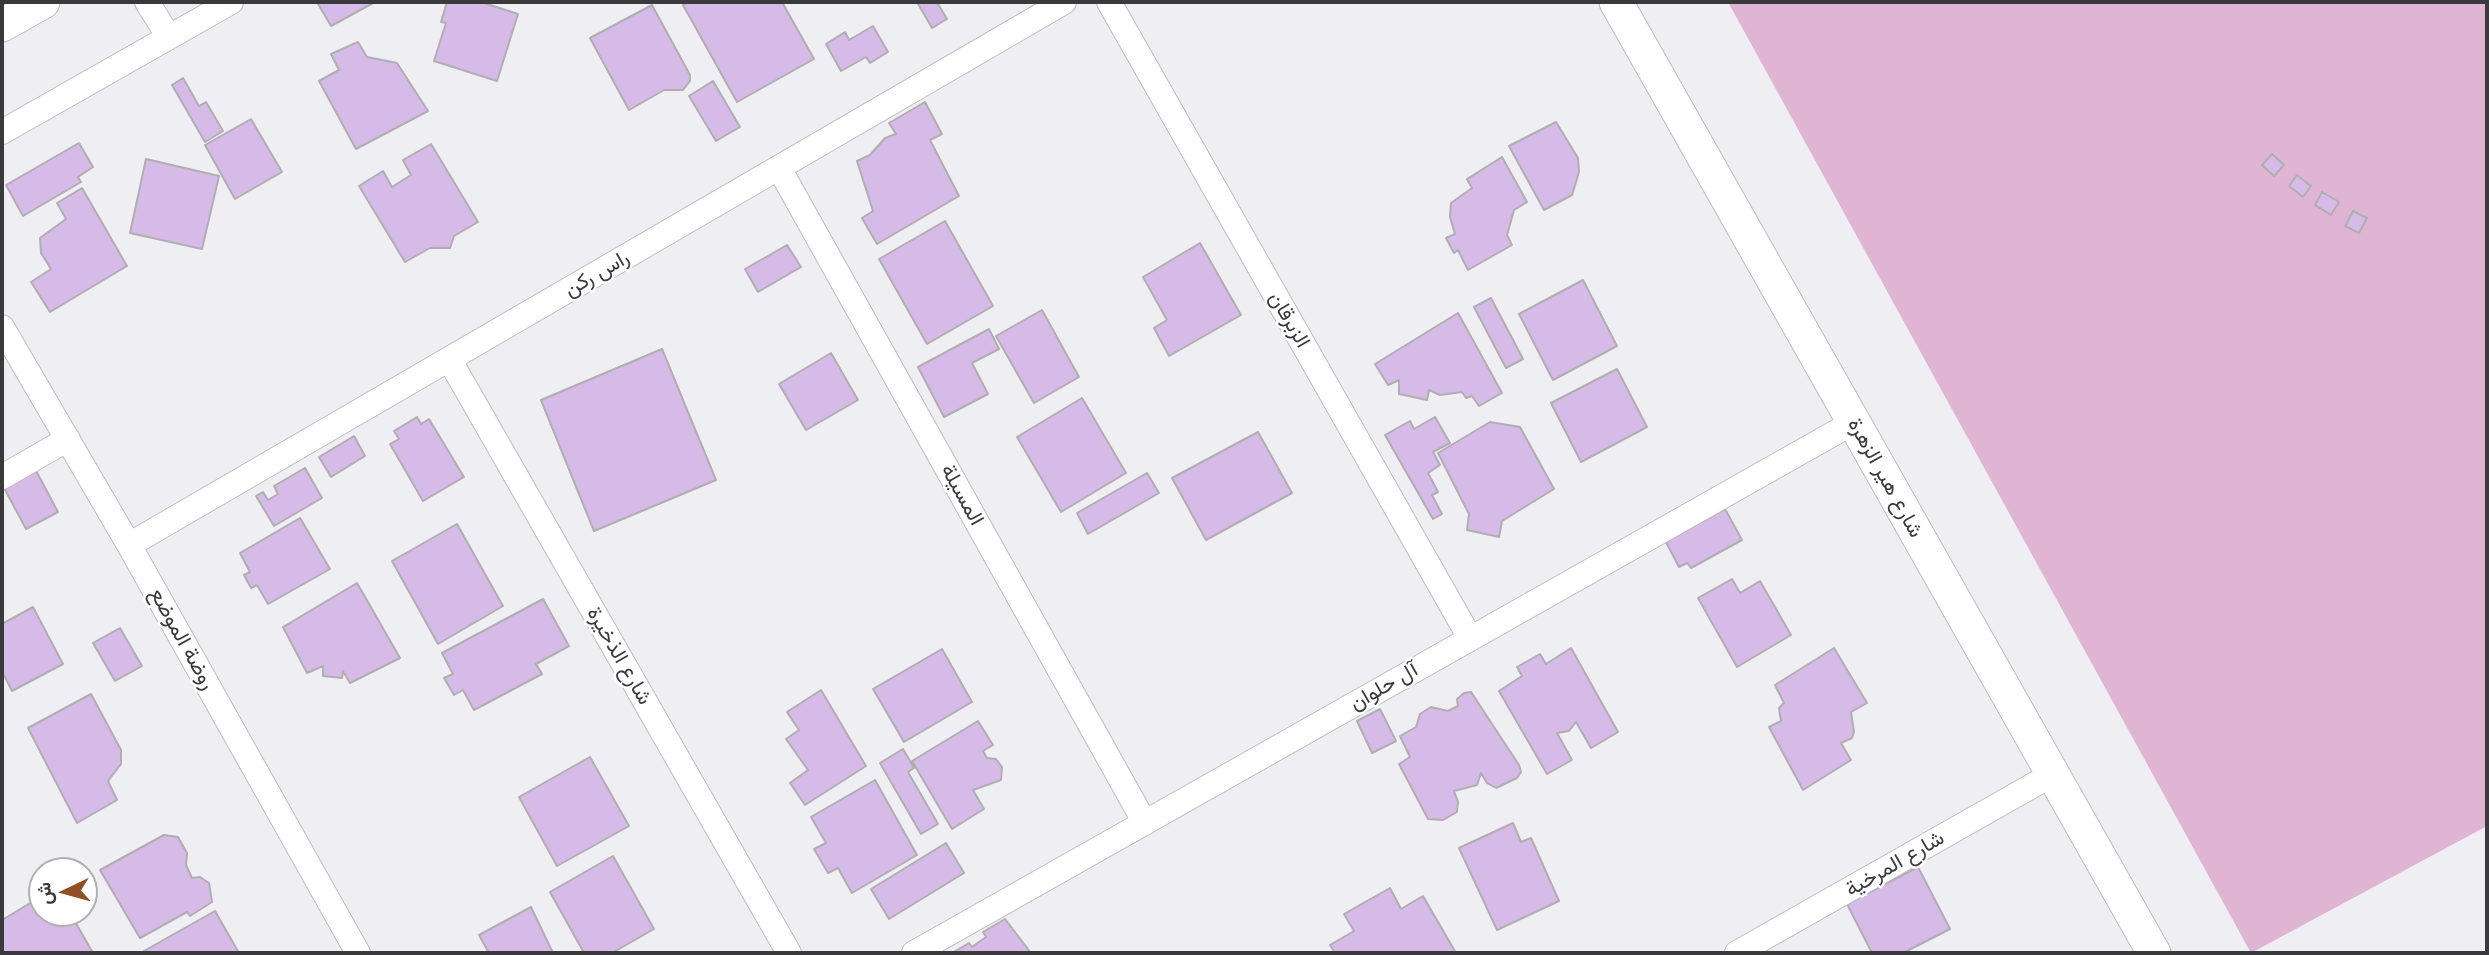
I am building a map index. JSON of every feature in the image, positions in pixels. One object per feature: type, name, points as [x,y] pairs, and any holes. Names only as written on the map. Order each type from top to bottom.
[{"type":"street","points":[[2,25],[43,2]]},
{"type":"street","points":[[147,2],[169,37]]},
{"type":"street","points":[[2,132],[231,2]]},
{"type":"street","name":"راس ركن","points":[[129,545],[1064,2]]},
{"type":"street","name":"الزبرقان","points":[[1109,2],[1470,638]]},
{"type":"street","name":"شارع هير الزهرة","points":[[1616,2],[2154,953]]},
{"type":"street","name":"المسيلة","points":[[779,168],[1145,823]]},
{"type":"street","name":"روضة الموضع","points":[[2,327],[129,545],[359,953]]},
{"type":"street","name":"شارع الذخيرة","points":[[449,359],[789,953]]},
{"type":"street","name":"آل حلوان","points":[[914,953],[1854,422]]},
{"type":"street","points":[[2,477],[68,439]]},
{"type":"street","name":"شارع المرخية","points":[[1737,953],[2053,774]]},
{"type":"shaded area","points":[[1728,2],[2487,2],[2487,826],[2251,953]]},
{"type":"building","points":[[317,2],[375,2],[331,26]]},
{"type":"building","points":[[447,2],[481,2],[518,14],[497,81],[434,61],[446,23],[441,22]]},
{"type":"building","points":[[688,2],[782,2],[814,59],[737,102],[683,5]]},
{"type":"building","points":[[917,2],[937,2],[947,19],[932,28]]},
{"type":"building","points":[[652,5],[690,75],[690,81],[683,90],[664,90],[629,110],[590,38]]},
{"type":"building","points":[[873,26],[888,52],[870,63],[866,57],[841,71],[826,44],[845,32],[849,40]]},
{"type":"building","points":[[358,42],[367,57],[397,63],[428,111],[356,149],[319,81],[339,70],[331,54]]},
{"type":"building","points":[[183,78],[199,106],[206,102],[223,131],[205,142],[172,85]]},
{"type":"building","points":[[713,81],[740,127],[716,141],[689,96]]},
{"type":"building","points":[[925,102],[942,134],[930,140],[959,196],[877,244],[862,218],[873,211],[857,161],[870,155],[885,138],[896,134],[889,123]]},
{"type":"building","points":[[251,119],[282,172],[235,199],[205,145]]},
{"type":"building","points":[[1556,122],[1578,158],[1579,172],[1572,195],[1544,210],[1509,146]]},
{"type":"building","points":[[79,143],[93,167],[78,177],[81,182],[23,216],[6,185]]},
{"type":"building","points":[[431,144],[478,222],[454,236],[450,248],[430,248],[405,262],[359,186],[383,171],[392,187],[411,175],[403,160]]},
{"type":"building","points":[[2272,154],[2284,165],[2274,176],[2262,165]]},
{"type":"building","points":[[1502,157],[1527,202],[1514,210],[1507,235],[1512,245],[1468,270],[1458,250],[1454,253],[1446,238],[1455,234],[1450,217],[1451,203],[1472,188],[1467,179]]},
{"type":"building","points":[[146,159],[219,176],[202,249],[130,233]]},
{"type":"building","points":[[2297,175],[2311,186],[2303,197],[2289,186]]},
{"type":"building","points":[[82,188],[127,266],[50,312],[31,282],[51,269],[41,253],[40,238],[66,219],[57,203]]},
{"type":"building","points":[[2322,192],[2339,202],[2331,215],[2315,205]]},
{"type":"building","points":[[2353,211],[2367,218],[2359,233],[2345,226]]},
{"type":"building","points":[[945,221],[993,306],[927,344],[879,259]]},
{"type":"building","points":[[1200,243],[1241,315],[1169,356],[1154,328],[1167,320],[1143,277]]},
{"type":"building","points":[[787,245],[801,267],[758,292],[745,269]]},
{"type":"building","points":[[1583,280],[1617,346],[1553,380],[1519,314]]},
{"type":"building","points":[[1491,298],[1523,359],[1506,368],[1474,307]]},
{"type":"building","points":[[1042,310],[1079,377],[1034,403],[996,336]]},
{"type":"building","points":[[1458,313],[1502,393],[1479,406],[1472,396],[1466,398],[1462,392],[1440,395],[1429,390],[1427,400],[1399,394],[1399,380],[1388,385],[1375,364]]},
{"type":"building","points":[[989,329],[999,349],[972,363],[988,394],[944,417],[918,367]]},
{"type":"building","points":[[662,349],[716,480],[594,531],[541,400]]},
{"type":"building","points":[[831,353],[858,400],[806,430],[779,384]]},
{"type":"building","points":[[1617,369],[1647,427],[1581,462],[1551,403]]},
{"type":"building","points":[[1082,398],[1126,473],[1061,512],[1017,437]]},
{"type":"building","points":[[417,417],[421,424],[429,419],[464,477],[423,501],[390,444],[399,439],[394,431]]},
{"type":"building","points":[[1435,417],[1450,443],[1433,452],[1440,465],[1428,473],[1438,492],[1432,495],[1442,514],[1433,519],[1385,435],[1410,421],[1414,429]]},
{"type":"building","points":[[1490,422],[1520,427],[1554,489],[1502,521],[1499,537],[1467,530],[1469,514],[1438,453]]},
{"type":"building","points":[[1258,432],[1292,493],[1206,540],[1172,478]]},
{"type":"building","points":[[354,436],[365,456],[331,477],[319,457]]},
{"type":"building","points":[[33,465],[58,512],[26,529],[2,484]]},
{"type":"building","points":[[305,468],[322,498],[274,526],[256,496],[263,492],[268,500],[278,494],[274,486]]},
{"type":"building","points":[[1147,473],[1159,493],[1088,534],[1077,513]]},
{"type":"building","points":[[1725,509],[1742,540],[1691,568],[1687,563],[1679,567],[1666,542]]},
{"type":"building","points":[[300,518],[330,569],[268,604],[257,585],[251,588],[244,575],[250,572],[240,553]]},
{"type":"building","points":[[457,524],[503,606],[438,644],[392,561]]},
{"type":"building","points":[[1732,579],[1740,593],[1760,581],[1791,635],[1737,667],[1698,598]]},
{"type":"building","points":[[357,583],[400,658],[350,683],[343,671],[342,678],[323,676],[323,666],[307,673],[283,627]]},
{"type":"building","points":[[543,599],[569,646],[536,664],[542,674],[474,710],[463,690],[454,695],[444,678],[453,674],[442,653]]},
{"type":"building","points":[[33,607],[63,664],[12,691],[2,671],[2,624]]},
{"type":"building","points":[[120,628],[142,666],[115,681],[93,643]]},
{"type":"building","points":[[1571,648],[1618,732],[1591,748],[1576,722],[1569,731],[1557,733],[1572,760],[1547,774],[1499,691],[1522,676],[1517,667],[1540,654],[1546,664]]},
{"type":"building","points":[[1834,648],[1867,703],[1851,712],[1854,732],[1852,738],[1841,743],[1851,760],[1803,790],[1769,727],[1781,721],[1779,708],[1784,703],[1775,685]]},
{"type":"building","points":[[942,649],[972,702],[904,742],[873,689]]},
{"type":"building","points":[[821,690],[866,766],[805,805],[790,783],[808,770],[786,739],[799,730],[787,712]]},
{"type":"building","points":[[1471,692],[1521,772],[1517,778],[1496,788],[1487,783],[1481,773],[1477,785],[1454,791],[1458,802],[1457,812],[1443,820],[1428,819],[1399,764],[1410,757],[1400,736],[1416,727],[1420,714],[1431,707],[1448,711],[1458,706],[1457,699],[1464,693]]},
{"type":"building","points":[[91,694],[121,750],[121,764],[108,781],[117,800],[77,823],[28,728]]},
{"type":"building","points":[[1380,709],[1396,741],[1372,753],[1357,721]]},
{"type":"building","points":[[978,721],[993,745],[983,751],[987,758],[996,759],[1002,767],[1001,780],[973,790],[984,809],[952,829],[912,761]]},
{"type":"building","points":[[903,749],[914,768],[908,772],[938,824],[921,834],[880,763]]},
{"type":"building","points":[[590,757],[629,826],[557,866],[519,797]]},
{"type":"building","points":[[875,780],[917,855],[852,893],[838,868],[828,873],[814,849],[826,843],[811,817]]},
{"type":"building","points":[[1513,823],[1521,842],[1531,838],[1559,901],[1497,930],[1459,848]]},
{"type":"building","points":[[164,835],[178,837],[187,853],[186,865],[192,878],[200,877],[209,883],[212,902],[190,916],[187,912],[140,938],[100,870]]},
{"type":"building","points":[[946,843],[964,873],[889,919],[871,889]]},
{"type":"building","points":[[613,856],[654,929],[612,953],[584,953],[550,892]]},
{"type":"building","points":[[1918,867],[1950,929],[1903,953],[1872,953],[1847,904]]},
{"type":"building","points":[[1390,888],[1401,909],[1423,896],[1456,953],[1335,953],[1330,945],[1354,931],[1344,914]]},
{"type":"building","points":[[28,904],[28,927],[78,927],[93,953],[2,953],[2,920]]},
{"type":"building","points":[[531,907],[553,953],[489,953],[479,935]]},
{"type":"building","points":[[215,911],[239,953],[145,953],[144,951]]},
{"type":"building","points":[[1005,919],[1031,953],[952,953],[969,943],[972,947],[986,937],[983,932]]}]
